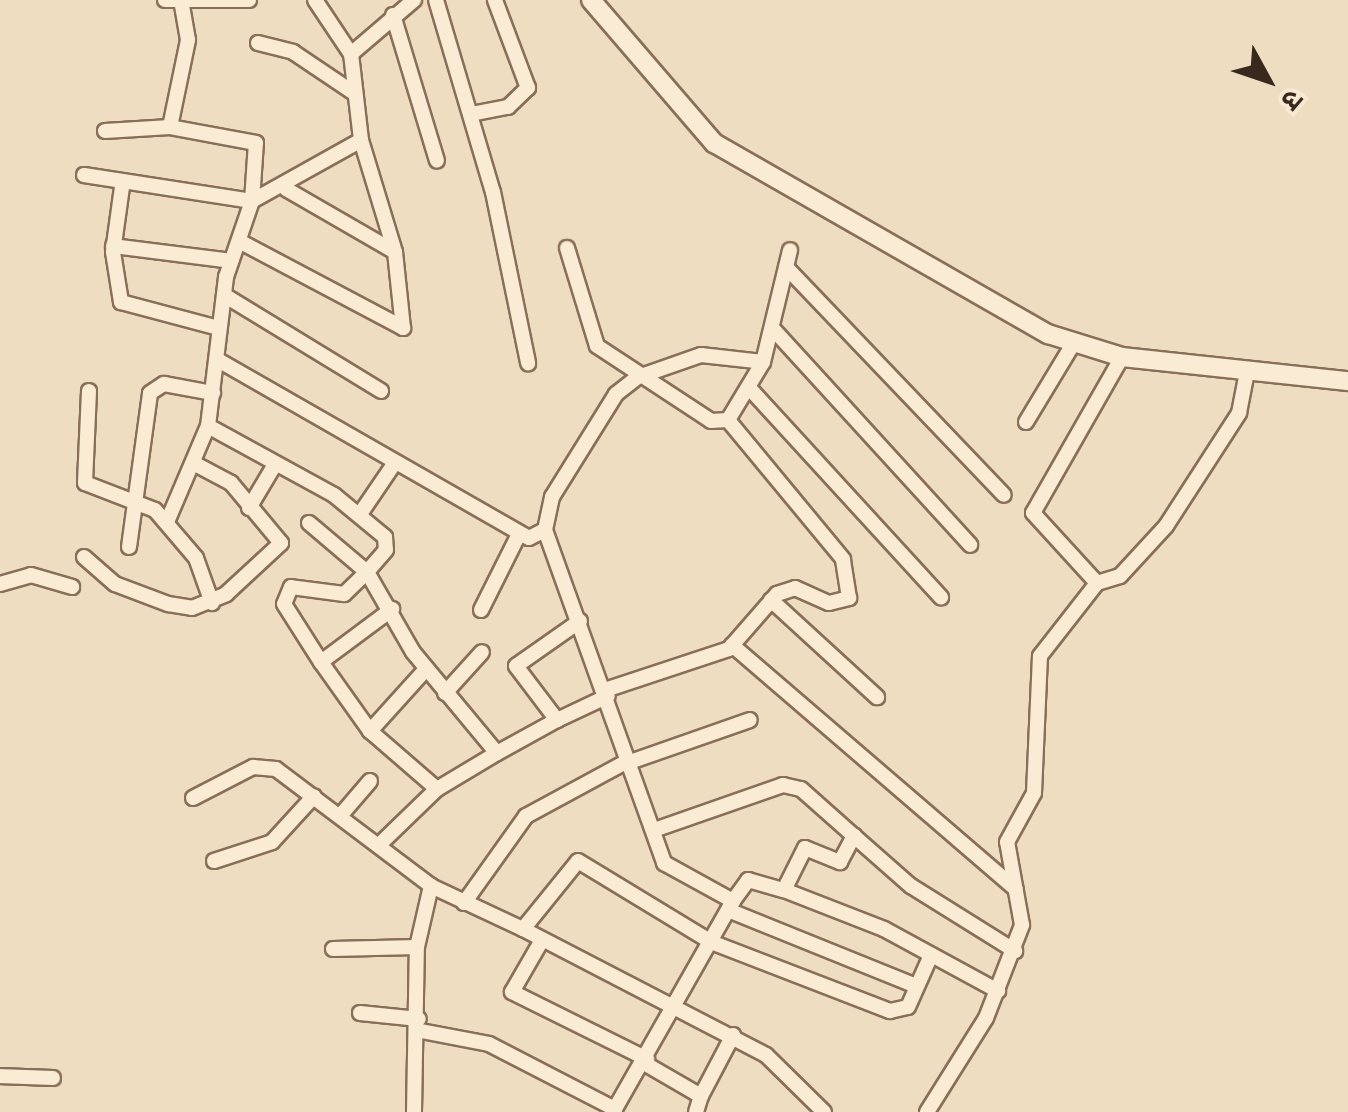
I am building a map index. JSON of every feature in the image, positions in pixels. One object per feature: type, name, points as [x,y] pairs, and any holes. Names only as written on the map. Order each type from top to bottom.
[{"type":"street","points":[[165,0],[249,0]]},
{"type":"street","points":[[239,241],[399,330],[406,318],[395,252],[362,140],[351,54],[315,0]]},
{"type":"street","points":[[351,54],[414,0]]},
{"type":"street","points":[[436,0],[471,114],[528,363]]},
{"type":"street","points":[[471,114],[508,107],[528,88],[495,0]]},
{"type":"street","points":[[591,0],[692,124],[744,165],[1073,344],[1122,357],[1348,382]]},
{"type":"street","points":[[170,127],[188,40],[181,2]]},
{"type":"street","points":[[394,15],[437,162]]},
{"type":"street","points":[[258,43],[293,52],[354,93]]},
{"type":"street","points":[[105,132],[170,127],[256,142],[252,200],[224,295],[208,426],[196,464],[167,522]]},
{"type":"street","points":[[84,175],[122,187],[252,200],[286,189],[362,140]]},
{"type":"street","points":[[122,187],[112,281],[127,310],[219,328]]},
{"type":"street","points":[[286,189],[395,252]]},
{"type":"street","points":[[114,246],[231,262]]},
{"type":"street","points":[[567,248],[590,335],[638,377],[711,421],[728,420],[752,391],[774,330],[790,250]]},
{"type":"street","points":[[786,267],[1004,495]]},
{"type":"street","points":[[224,295],[381,391]]},
{"type":"street","points":[[774,330],[970,546]]},
{"type":"street","points":[[1026,422],[1073,344]]},
{"type":"street","points":[[763,362],[701,356],[638,377],[616,394],[552,497],[545,530],[608,692],[627,762],[664,863],[730,905],[916,986]]},
{"type":"street","points":[[1097,583],[1033,514],[1122,357]]},
{"type":"street","points":[[218,360],[392,468],[517,538],[545,530]]},
{"type":"street","points":[[926,1112],[998,990],[1014,950],[1016,890],[1007,842],[1037,777],[1034,671],[1097,583],[1120,576],[1166,526],[1238,413],[1247,372]]},
{"type":"street","points":[[129,547],[150,393],[164,384],[213,393]]},
{"type":"street","points":[[89,391],[84,483],[138,498],[167,522],[196,558],[212,604]]},
{"type":"street","points":[[752,391],[941,597]]},
{"type":"street","points":[[381,843],[437,790],[497,753],[608,692],[732,645],[772,600],[796,588],[829,603],[849,598],[843,559],[728,420]]},
{"type":"street","points":[[208,426],[360,514],[387,544],[344,594],[291,587],[284,604],[370,731],[437,790]]},
{"type":"street","points":[[196,464],[225,478],[280,543],[212,604]]},
{"type":"street","points":[[249,508],[274,466]]},
{"type":"street","points":[[360,514],[392,468]]},
{"type":"street","points":[[309,523],[366,572],[392,608],[426,669],[497,753]]},
{"type":"street","points":[[481,610],[517,538]]},
{"type":"street","points":[[84,557],[130,592],[212,604]]},
{"type":"street","points":[[0,584],[32,576],[72,586]]},
{"type":"street","points":[[772,600],[877,696]]},
{"type":"street","points":[[321,662],[392,608]]},
{"type":"street","points":[[557,720],[516,666],[580,622]]},
{"type":"street","points":[[732,645],[1016,890]]},
{"type":"street","points":[[445,693],[482,652]]},
{"type":"street","points":[[370,731],[426,669]]},
{"type":"street","points":[[464,903],[526,816],[627,762],[750,720]]},
{"type":"street","points":[[193,798],[265,766],[381,843],[431,886],[678,1004],[734,1035],[824,1112]]},
{"type":"street","points":[[340,816],[370,781]]},
{"type":"street","points":[[654,830],[783,785],[801,789],[911,886],[1014,950]]},
{"type":"street","points":[[214,861],[272,842],[314,796]]},
{"type":"street","points":[[784,890],[805,848],[840,862],[854,836]]},
{"type":"street","points":[[523,929],[578,861],[711,942],[899,1013],[930,955]]},
{"type":"street","points":[[360,1013],[489,1044],[614,1110],[748,880],[784,890],[998,990]]},
{"type":"street","points":[[414,1112],[417,947],[431,886]]},
{"type":"street","points":[[542,940],[512,992],[646,1061],[701,1096]]},
{"type":"street","points":[[333,949],[417,947]]},
{"type":"street","points":[[696,1112],[734,1035]]},
{"type":"street","points":[[0,1076],[53,1078]]}]
